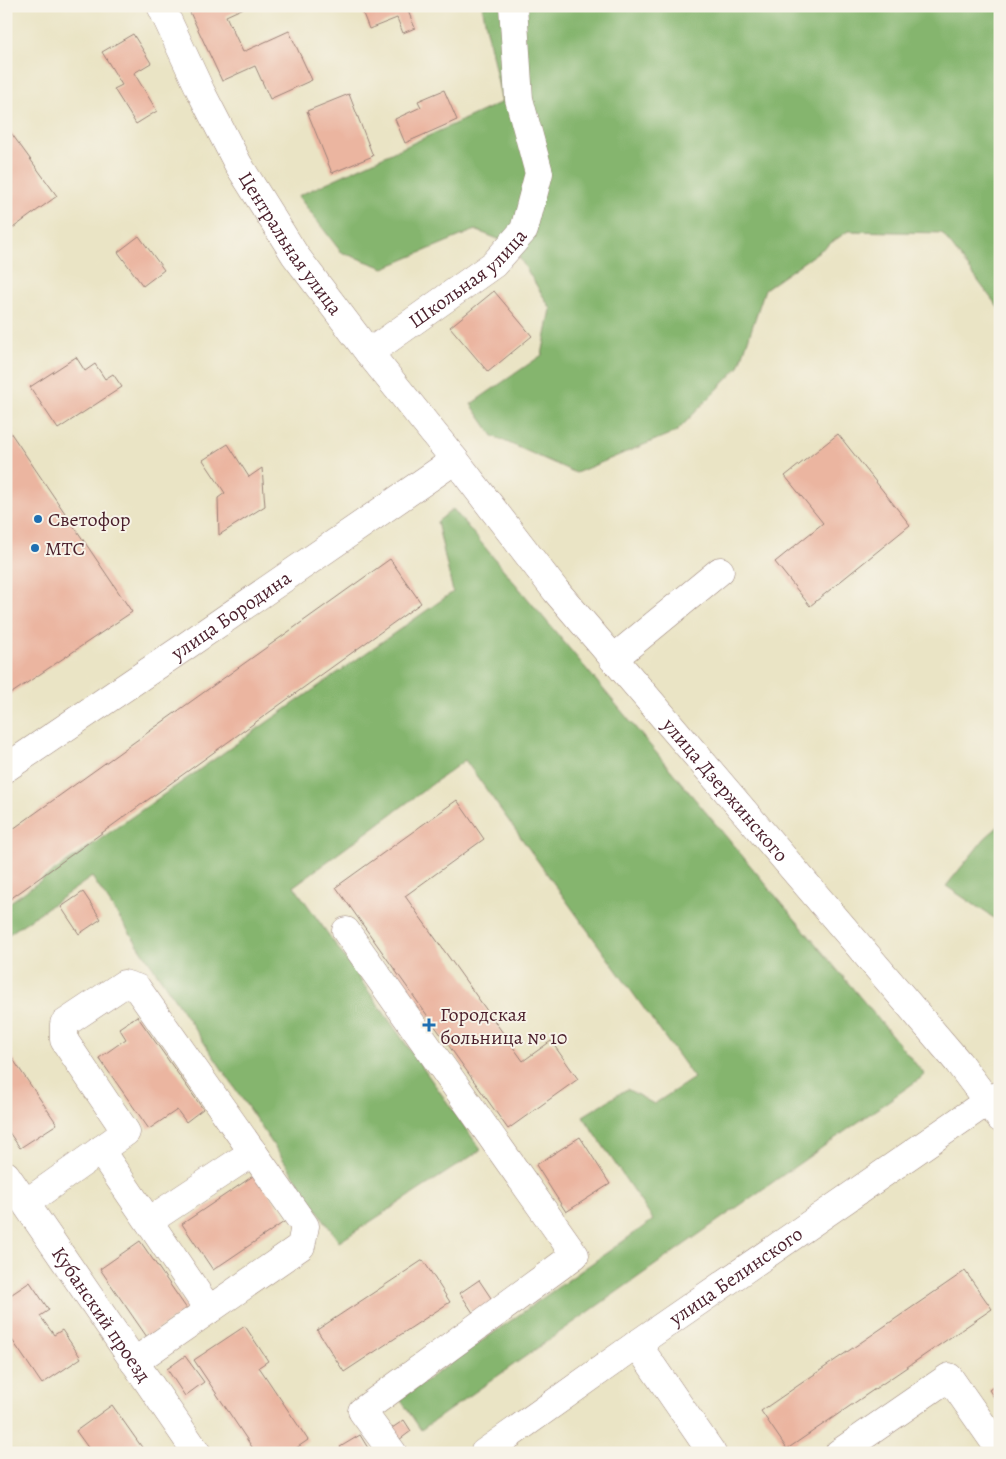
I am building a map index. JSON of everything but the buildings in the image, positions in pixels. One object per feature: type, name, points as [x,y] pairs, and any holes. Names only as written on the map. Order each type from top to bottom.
[{"type":"street","name":"Центральная улица","points":[[161,6],[201,92],[238,164],[295,255],[369,353],[455,460]]},
{"type":"street","name":"Школьная улица","points":[[369,353],[494,264],[524,230],[539,173],[519,98],[513,6]]},
{"type":"street","name":"улица Дзержинского","points":[[455,460],[556,591],[613,659],[996,1104]]},
{"type":"street","name":"улица Бородина","points":[[6,768],[455,460]]},
{"type":"street","points":[[613,659],[720,571]]},
{"type":"street","points":[[346,931],[575,1255],[362,1411],[393,1453]]},
{"type":"street","points":[[26,1203],[126,1132],[64,1040],[64,1024],[124,984],[138,988],[305,1226],[301,1246],[134,1362]]},
{"type":"street","name":"улица Белинского","points":[[484,1453],[637,1344],[996,1104]]},
{"type":"street","points":[[100,1150],[209,1310]]},
{"type":"street","points":[[149,1221],[253,1152]]},
{"type":"street","name":"Кубанский проезд","points":[[6,1175],[197,1453]]},
{"type":"street","points":[[637,1344],[710,1452]]},
{"type":"street","points":[[839,1453],[948,1377],[1000,1450]]},
{"type":"green space","points":[[482,6],[1000,6],[1000,310],[942,233],[848,231],[765,289],[739,367],[677,431],[576,473],[493,436],[471,404],[542,355],[551,309],[511,244],[475,230],[384,268],[341,252],[298,196],[502,102]]},
{"type":"green space","points":[[453,509],[925,1075],[421,1430],[400,1399],[653,1220],[583,1116],[627,1089],[654,1104],[694,1078],[465,760],[294,886],[481,1150],[339,1242],[92,877],[6,936],[6,905],[453,592],[437,522]]},
{"type":"green space","points":[[1000,825],[1000,922],[946,886],[985,838]]},
{"type":"place","name":"Светофор","points":[[38,519]]},
{"type":"place","name":"МТС","points":[[35,548]]},
{"type":"place","name":"Городская больница № 10","points":[[429,1025]]}]
